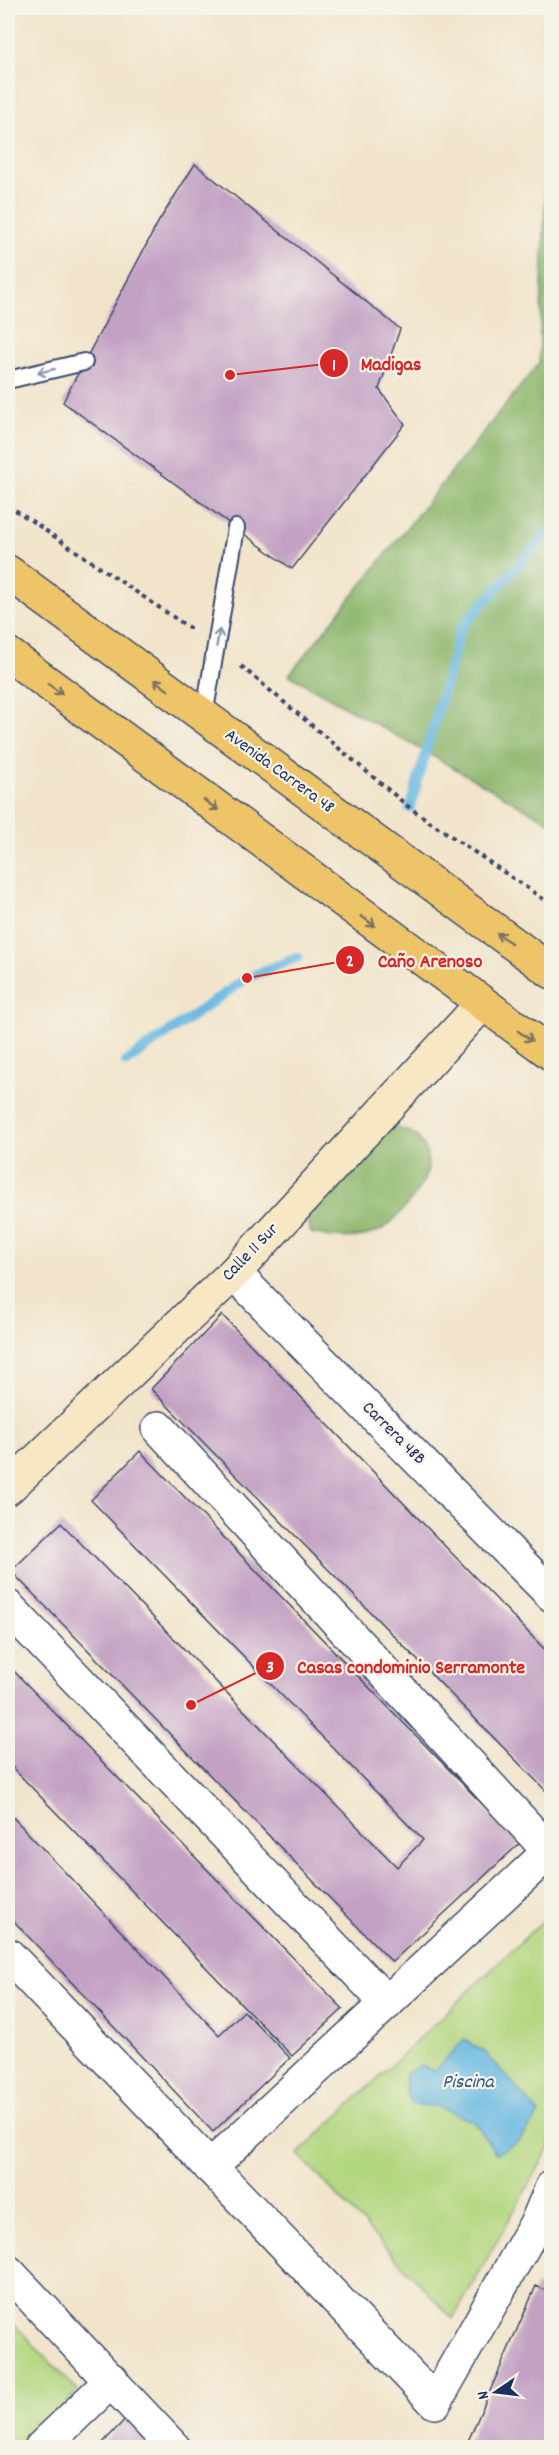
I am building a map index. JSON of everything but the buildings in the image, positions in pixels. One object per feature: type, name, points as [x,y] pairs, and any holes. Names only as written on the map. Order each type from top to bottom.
[{"type":"main road","name":"Avenida Carrera 48","points":[[8,572],[552,972]]},
{"type":"main road","points":[[8,654],[482,1005],[552,1054]]},
{"type":"street","name":"Calle 11 Sur","points":[[8,1488],[234,1273],[482,1005]]},
{"type":"street","name":"Carrera 48B","points":[[234,1273],[552,1595]]},
{"type":"street","points":[[159,1428],[550,1853],[210,2167]]},
{"type":"street","points":[[8,1607],[387,2003]]},
{"type":"street","points":[[8,1955],[435,2402],[544,2227],[552,2187]]},
{"type":"street","points":[[8,2272],[174,2448]]},
{"type":"street","points":[[41,2448],[112,2380]]},
{"type":"lane","points":[[8,380],[84,362]]},
{"type":"lane","points":[[204,716],[237,528]]},
{"type":"path","points":[[8,505],[216,646],[410,808],[552,905]]},
{"type":"green space","points":[[551,97],[551,823],[289,675],[539,363]]},
{"type":"green space","points":[[387,1125],[413,1134],[420,1140],[426,1152],[427,1171],[413,1198],[385,1227],[371,1234],[345,1238],[311,1233],[305,1212]]},
{"type":"green space","points":[[551,1913],[551,2145],[453,2319],[298,2154]]},
{"type":"green space","points":[[8,2318],[78,2391],[20,2447],[8,2447]]},
{"type":"water","name":"Piscina","points":[[464,2040],[485,2052],[540,2114],[519,2141],[496,2154],[475,2122],[436,2106],[413,2105],[406,2093],[405,2075],[420,2065],[434,2071]]},
{"type":"waterway","points":[[410,808],[461,628],[552,528]]},
{"type":"waterway","points":[[126,1062],[247,978],[298,957]]},
{"type":"place","name":"Madigas","points":[[230,375]]},
{"type":"place","name":"Caño Arenoso","points":[[247,978]]},
{"type":"place","name":"Casas condominio Serramonte","points":[[191,1705]]}]
